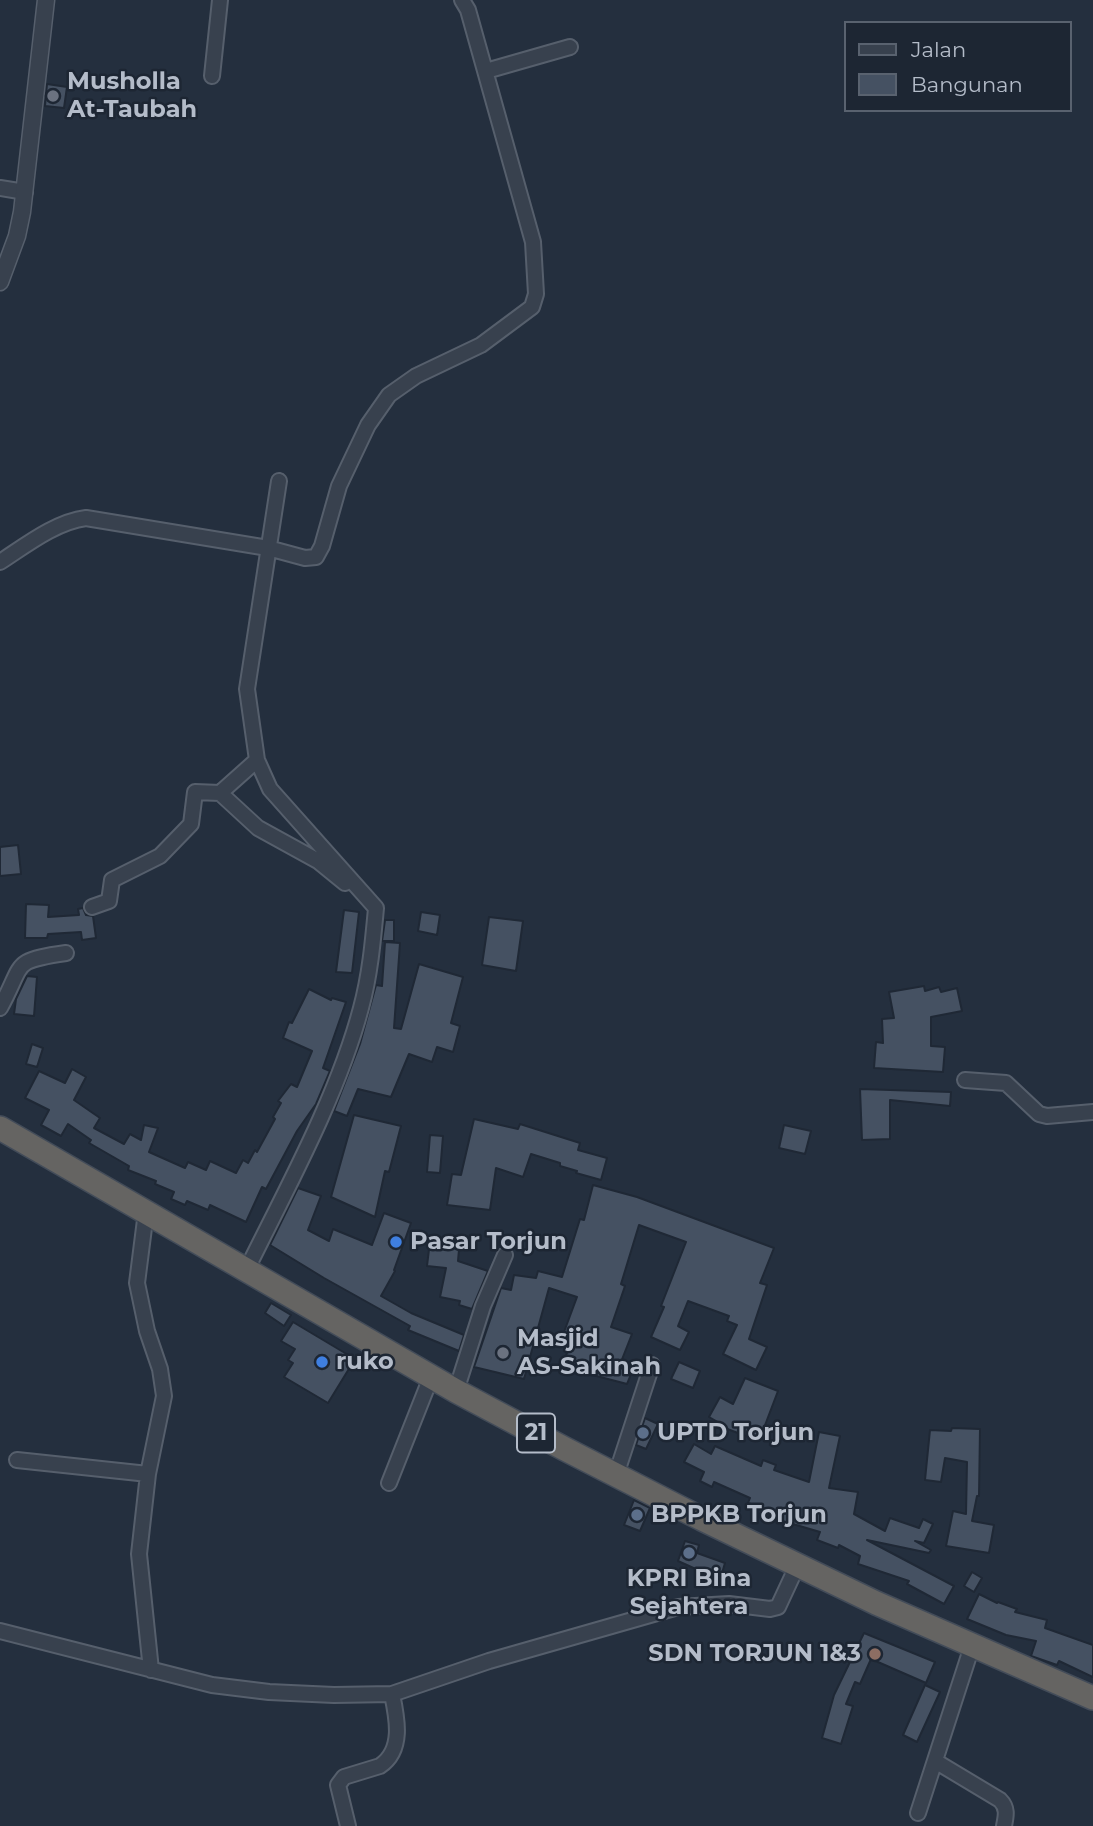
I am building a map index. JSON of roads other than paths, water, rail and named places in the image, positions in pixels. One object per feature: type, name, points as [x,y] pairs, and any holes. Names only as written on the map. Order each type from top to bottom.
[{"type":"highway","name":"21","points":[[0,1128],[431,1377],[616,1475],[876,1603],[1093,1698]]},
{"type":"street","points":[[0,282],[17,236],[25,192],[46,0]]},
{"type":"street","points":[[212,76],[220,0]]},
{"type":"street","points":[[0,562],[59,526],[86,518],[268,548],[305,558],[316,557],[322,546],[339,486],[368,425],[389,395],[416,376],[481,345],[532,307],[537,274],[533,242],[486,71],[468,10],[462,0]]},
{"type":"street","points":[[486,71],[570,47]]},
{"type":"street","points":[[0,188],[25,192]]},
{"type":"street","points":[[247,1269],[296,1168],[348,1049],[361,1009],[370,965],[376,908],[270,789],[257,760],[247,689],[279,481]]},
{"type":"street","points":[[220,793],[257,760]]},
{"type":"street","points":[[92,907],[108,901],[111,880],[160,856],[191,824],[195,792],[220,793],[258,828],[318,861],[376,908]]},
{"type":"street","points":[[0,1008],[21,965],[36,957],[66,953]]},
{"type":"street","points":[[965,1080],[1006,1083],[1032,1110],[1042,1115],[1093,1112]]},
{"type":"street","points":[[146,1212],[137,1283],[147,1331],[160,1369],[164,1396],[148,1474],[139,1554],[151,1670]]},
{"type":"street","points":[[456,1391],[483,1306],[505,1255]]},
{"type":"street","points":[[616,1475],[652,1365]]},
{"type":"street","points":[[389,1483],[431,1377]]},
{"type":"street","points":[[17,1460],[148,1474]]},
{"type":"street","points":[[0,1632],[212,1685],[334,1696],[392,1694],[489,1661],[678,1606],[729,1604],[771,1609],[778,1607],[798,1564]]},
{"type":"street","points":[[918,1813],[972,1643]]},
{"type":"street","points":[[348,1826],[338,1785],[344,1777],[380,1766],[391,1753],[398,1732],[392,1694]]},
{"type":"street","points":[[935,1761],[1000,1800],[1007,1814],[1004,1826]]},
{"type":"place","name":"Musholla At-Taubah","points":[[53,96]]},
{"type":"place","name":"Pasar Torjun","points":[[396,1242]]},
{"type":"place","name":"Masjid AS-Sakinah","points":[[503,1353]]},
{"type":"place","name":"ruko","points":[[322,1362]]},
{"type":"place","name":"UPTD Torjun","points":[[643,1433]]},
{"type":"place","name":"BPPKB Torjun","points":[[637,1515]]},
{"type":"place","name":"KPRI Bina Sejahtera","points":[[689,1553]]},
{"type":"place","name":"SDN TORJUN 1&3","points":[[875,1654]]}]
